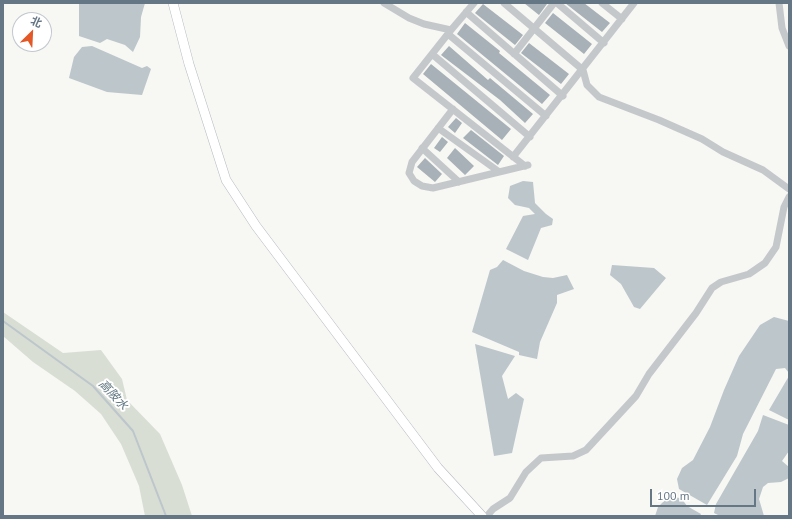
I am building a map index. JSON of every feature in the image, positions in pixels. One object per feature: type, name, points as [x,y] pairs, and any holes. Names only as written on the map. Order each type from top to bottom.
[{"type":"street","points":[[173,3],[189,64],[226,180],[256,226],[438,468],[482,516]]},
{"type":"street","points":[[384,3],[408,18],[450,32],[546,116]]},
{"type":"street","points":[[453,109],[412,162],[409,173],[414,181],[422,186],[433,188],[527,165],[513,157],[453,109],[413,78],[474,3]]},
{"type":"street","points":[[504,3],[583,70],[587,85],[599,97],[659,120],[702,139],[723,152],[762,170],[789,189]]},
{"type":"street","points":[[514,54],[554,3]]},
{"type":"street","points":[[557,3],[604,43]]},
{"type":"street","points":[[602,3],[622,19]]},
{"type":"street","points":[[513,157],[563,96],[634,3]]},
{"type":"street","points":[[779,3],[782,28],[789,46]]},
{"type":"street","points":[[466,12],[563,96]]},
{"type":"street","points":[[432,54],[530,137]]},
{"type":"street","points":[[438,128],[498,172]]},
{"type":"street","points":[[422,148],[459,182]]},
{"type":"street","points":[[487,516],[493,509],[510,498],[526,472],[542,458],[573,456],[586,450],[636,396],[649,374],[696,313],[712,288],[721,282],[749,274],[765,264],[776,247],[784,207],[789,197]]},
{"type":"shaded area","points":[[79,3],[145,3],[141,17],[140,37],[133,52],[125,45],[107,39],[100,43],[79,36]]},
{"type":"shaded area","points":[[92,46],[142,68],[147,66],[151,69],[142,95],[107,92],[69,78],[74,57],[82,47]]},
{"type":"shaded area","points":[[523,181],[533,182],[535,203],[553,219],[552,225],[541,228],[528,260],[506,249],[523,216],[535,214],[529,208],[515,205],[508,198],[510,186]]},
{"type":"shaded area","points":[[503,260],[524,271],[543,277],[553,278],[567,275],[574,289],[557,295],[557,303],[540,342],[537,359],[519,355],[519,352],[472,332],[490,270],[497,267]]},
{"type":"shaded area","points":[[612,265],[654,268],[666,278],[640,309],[634,307],[621,284],[610,275]]},
{"type":"shaded area","points":[[3,312],[63,353],[101,350],[122,379],[127,400],[160,434],[182,485],[192,516],[145,516],[139,486],[121,444],[101,414],[75,391],[33,362],[3,336]]},
{"type":"shaded area","points":[[774,317],[789,321],[789,373],[785,368],[776,369],[743,434],[737,456],[707,505],[679,489],[677,479],[682,468],[693,460],[710,427],[739,356],[760,325]]},
{"type":"shaded area","points":[[475,344],[515,356],[502,376],[508,399],[516,393],[524,399],[512,453],[494,456]]},
{"type":"shaded area","points":[[789,376],[789,420],[769,410]]},
{"type":"shaded area","points":[[763,415],[789,425],[789,451],[782,461],[789,467],[789,478],[781,482],[768,483],[763,487],[759,499],[764,516],[720,516],[714,513],[716,504],[758,431]]},
{"type":"shaded area","points":[[670,495],[682,499],[687,506],[701,514],[700,516],[655,516],[658,507]]},
{"type":"building","points":[[524,3],[545,3],[547,4],[539,15]]},
{"type":"building","points":[[565,3],[584,3],[610,23],[602,32]]},
{"type":"building","points":[[483,4],[523,35],[515,45],[475,13]]},
{"type":"building","points":[[553,13],[592,44],[584,54],[545,23]]},
{"type":"building","points":[[465,23],[500,51],[499,53],[550,95],[542,104],[457,34]]},
{"type":"building","points":[[529,43],[569,74],[561,84],[521,53]]},
{"type":"building","points":[[449,46],[488,80],[490,78],[533,114],[525,123],[500,100],[441,55]]},
{"type":"building","points":[[431,64],[511,129],[502,140],[423,74]]},
{"type":"building","points":[[456,118],[462,123],[455,133],[448,127]]},
{"type":"building","points":[[471,130],[504,156],[498,165],[463,138]]},
{"type":"building","points":[[442,137],[448,142],[440,152],[434,148]]},
{"type":"building","points":[[455,148],[474,166],[465,175],[447,158]]},
{"type":"building","points":[[425,158],[442,174],[435,182],[417,167]]},
{"type":"waterway","name":"高陂水","points":[[3,321],[93,386],[133,431],[166,516]]}]
